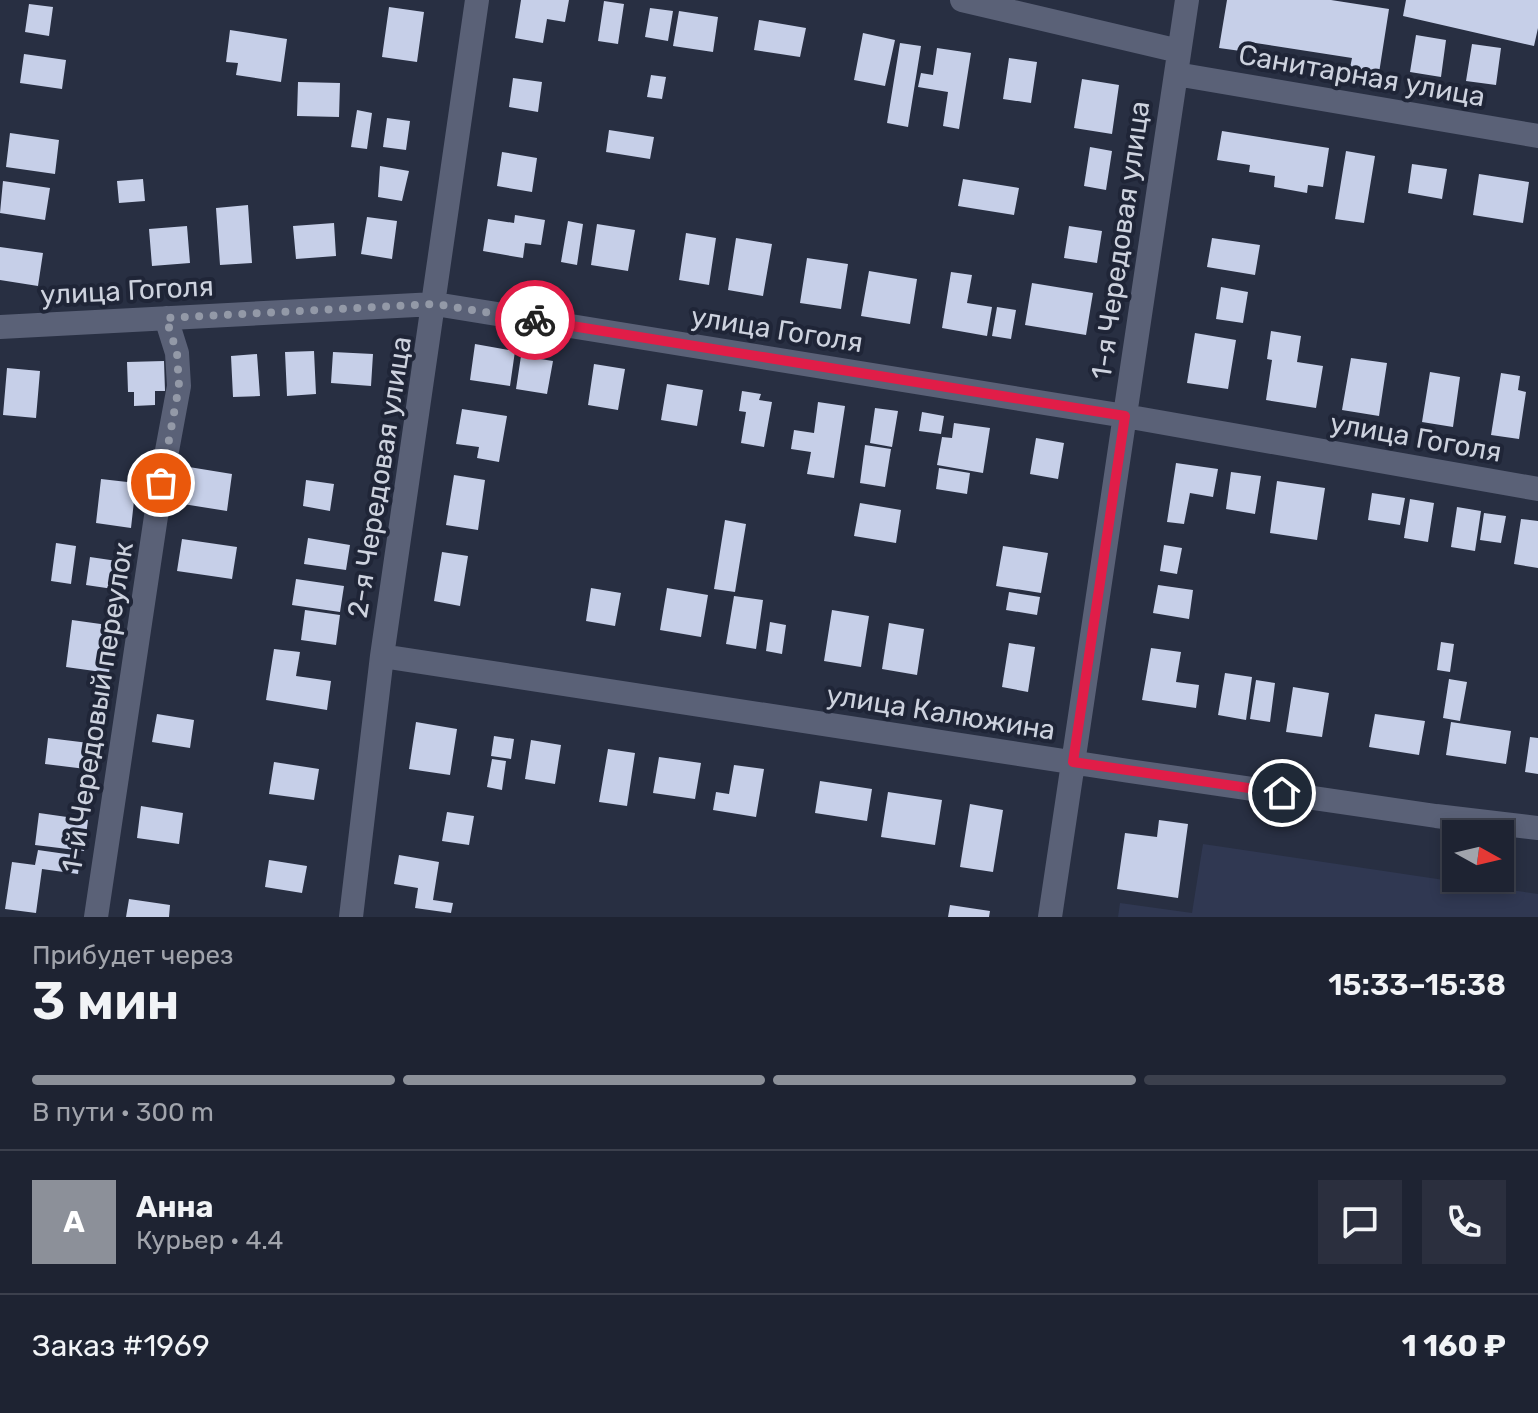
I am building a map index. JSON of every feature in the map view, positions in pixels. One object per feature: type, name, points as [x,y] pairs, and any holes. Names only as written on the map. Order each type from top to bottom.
[{"type":"street","name":"2-я Чередовая улица","points":[[351,917],[382,656],[477,0]]},
{"type":"street","name":"Санитарная улица","points":[[962,0],[1177,62],[1538,136]]},
{"type":"street","name":"1-я Чередовая улица","points":[[1050,917],[1187,0]]},
{"type":"street","name":"улица Гоголя","points":[[0,327],[435,304],[1125,416],[1538,489]]},
{"type":"street","name":"1-й Чередовый переулок","points":[[96,917],[179,386],[177,353],[166,318]]},
{"type":"street","name":"улица Калюжина","points":[[382,656],[1073,762],[1436,816],[1538,828]]},
{"type":"shaded area","points":[[1203,844],[1442,880],[1442,892],[1514,890],[1538,894],[1538,917],[1118,917],[1120,903],[1192,913]]},
{"type":"building","points":[[521,0],[569,0],[565,22],[547,19],[543,43],[515,38]]},
{"type":"building","points":[[1227,0],[1331,0],[1389,9],[1379,73],[1350,68],[1352,58],[1249,42],[1248,52],[1219,48]]},
{"type":"building","points":[[1406,0],[1538,0],[1538,28],[1534,46],[1403,16]]},
{"type":"building","points":[[604,1],[624,4],[618,44],[598,41]]},
{"type":"building","points":[[29,4],[53,7],[49,36],[25,32]]},
{"type":"building","points":[[389,7],[424,12],[417,62],[382,57]]},
{"type":"building","points":[[650,8],[673,11],[668,41],[645,37]]},
{"type":"building","points":[[679,11],[718,17],[713,52],[673,46]]},
{"type":"building","points":[[759,20],[806,28],[800,57],[754,50]]},
{"type":"building","points":[[230,30],[287,39],[281,82],[236,75],[238,63],[226,62]]},
{"type":"building","points":[[863,33],[895,40],[885,86],[854,80]]},
{"type":"building","points":[[1416,35],[1446,40],[1441,77],[1410,72]]},
{"type":"building","points":[[900,43],[921,46],[908,127],[887,123]]},
{"type":"building","points":[[1472,44],[1501,48],[1496,85],[1466,81]]},
{"type":"building","points":[[937,48],[971,53],[959,129],[943,126],[948,92],[918,87],[921,73],[933,75]]},
{"type":"building","points":[[24,54],[66,60],[62,89],[20,83]]},
{"type":"building","points":[[1009,58],[1037,62],[1031,103],[1003,99]]},
{"type":"building","points":[[651,75],[666,77],[662,99],[647,97]]},
{"type":"building","points":[[513,78],[542,82],[538,112],[509,107]]},
{"type":"building","points":[[1082,79],[1119,85],[1112,134],[1074,128]]},
{"type":"building","points":[[298,82],[340,83],[339,117],[297,116]]},
{"type":"building","points":[[357,110],[372,113],[367,149],[351,147]]},
{"type":"building","points":[[387,118],[410,121],[406,150],[383,147]]},
{"type":"building","points":[[609,130],[654,137],[650,159],[606,152]]},
{"type":"building","points":[[1222,131],[1329,148],[1323,187],[1308,185],[1307,193],[1274,187],[1275,176],[1249,172],[1250,165],[1217,160]]},
{"type":"building","points":[[10,133],[59,140],[55,174],[6,167]]},
{"type":"building","points":[[1090,147],[1112,151],[1106,190],[1084,186]]},
{"type":"building","points":[[1346,151],[1375,156],[1364,223],[1335,219]]},
{"type":"building","points":[[502,152],[537,158],[532,192],[497,186]]},
{"type":"building","points":[[1412,164],[1447,169],[1442,199],[1408,193]]},
{"type":"building","points":[[380,166],[409,171],[402,201],[378,197]]},
{"type":"building","points":[[1479,174],[1529,182],[1523,223],[1473,215]]},
{"type":"building","points":[[143,179],[145,201],[119,203],[117,181]]},
{"type":"building","points":[[963,179],[1019,188],[1014,215],[958,206]]},
{"type":"building","points":[[3,181],[50,188],[45,220],[0,213]]},
{"type":"building","points":[[248,205],[252,263],[220,265],[216,208]]},
{"type":"building","points":[[515,215],[545,220],[541,245],[525,243],[523,258],[483,251],[488,219],[514,223]]},
{"type":"building","points":[[367,217],[397,221],[392,259],[361,254]]},
{"type":"building","points":[[568,221],[583,224],[577,265],[561,262]]},
{"type":"building","points":[[334,223],[336,256],[296,259],[293,226]]},
{"type":"building","points":[[597,224],[635,230],[628,271],[591,265]]},
{"type":"building","points":[[187,226],[190,263],[152,266],[149,229]]},
{"type":"building","points":[[1069,226],[1102,231],[1097,263],[1064,258]]},
{"type":"building","points":[[686,233],[716,238],[709,285],[679,280]]},
{"type":"building","points":[[736,238],[772,244],[763,296],[728,290]]},
{"type":"building","points":[[1212,238],[1260,245],[1255,275],[1207,267]]},
{"type":"building","points":[[0,247],[43,253],[38,286],[0,280]]},
{"type":"building","points":[[807,258],[848,264],[841,309],[800,303]]},
{"type":"building","points":[[869,271],[917,279],[910,324],[861,316]]},
{"type":"building","points":[[951,272],[972,275],[967,303],[992,307],[987,336],[942,328]]},
{"type":"building","points":[[1032,283],[1093,293],[1086,335],[1025,325]]},
{"type":"building","points":[[1221,287],[1248,292],[1243,323],[1216,319]]},
{"type":"building","points":[[997,307],[1016,310],[1011,339],[992,336]]},
{"type":"building","points":[[1271,331],[1301,336],[1297,362],[1323,366],[1316,408],[1266,400],[1272,360],[1267,359]]},
{"type":"building","points":[[1195,333],[1236,340],[1228,389],[1187,383]]},
{"type":"building","points":[[475,344],[515,351],[510,386],[470,380]]},
{"type":"building","points":[[314,351],[316,394],[287,396],[285,352]]},
{"type":"building","points":[[333,352],[373,354],[371,386],[331,383]]},
{"type":"building","points":[[257,354],[260,396],[233,397],[231,356]]},
{"type":"building","points":[[521,356],[553,361],[547,394],[516,389]]},
{"type":"building","points":[[1351,358],[1387,363],[1379,416],[1342,410]]},
{"type":"building","points":[[164,361],[165,391],[155,391],[155,405],[134,406],[134,392],[128,392],[127,362]]},
{"type":"building","points":[[594,364],[625,369],[618,410],[588,405]]},
{"type":"building","points":[[7,368],[40,371],[36,418],[3,415]]},
{"type":"building","points":[[1430,372],[1460,377],[1453,427],[1422,422]]},
{"type":"building","points":[[1501,373],[1520,376],[1518,390],[1526,392],[1519,439],[1491,435]]},
{"type":"building","points":[[667,384],[703,390],[697,426],[661,420]]},
{"type":"building","points":[[742,391],[761,394],[759,400],[772,402],[764,447],[741,443],[746,412],[739,411]]},
{"type":"building","points":[[818,402],[845,406],[834,478],[807,474],[811,452],[791,449],[794,430],[814,433]]},
{"type":"building","points":[[875,408],[898,411],[892,447],[870,443]]},
{"type":"building","points":[[462,409],[507,416],[499,462],[477,458],[479,447],[456,444]]},
{"type":"building","points":[[922,412],[944,416],[941,434],[919,431]]},
{"type":"building","points":[[954,423],[990,428],[983,473],[937,465],[942,437],[952,438]]},
{"type":"building","points":[[1036,438],[1064,443],[1058,479],[1030,474]]},
{"type":"building","points":[[865,445],[891,449],[885,487],[860,483]]},
{"type":"building","points":[[1176,463],[1218,469],[1213,497],[1190,493],[1184,524],[1167,522]]},
{"type":"building","points":[[189,467],[232,474],[227,511],[183,504]]},
{"type":"building","points":[[939,468],[970,473],[967,494],[936,489]]},
{"type":"building","points":[[1231,472],[1261,476],[1255,514],[1226,509]]},
{"type":"building","points":[[454,475],[485,480],[478,530],[446,525]]},
{"type":"building","points":[[101,479],[136,483],[131,528],[96,523]]},
{"type":"building","points":[[306,480],[334,484],[330,511],[303,506]]},
{"type":"building","points":[[1277,481],[1325,488],[1317,540],[1270,533]]},
{"type":"building","points":[[1372,493],[1405,498],[1400,525],[1368,520]]},
{"type":"building","points":[[1410,499],[1434,503],[1428,542],[1404,538]]},
{"type":"building","points":[[860,503],[901,510],[896,543],[854,536]]},
{"type":"building","points":[[1457,507],[1481,511],[1475,551],[1451,547]]},
{"type":"building","points":[[1484,513],[1506,516],[1501,543],[1480,540]]},
{"type":"building","points":[[1521,519],[1538,521],[1538,568],[1514,564]]},
{"type":"building","points":[[725,520],[746,524],[735,592],[714,589]]},
{"type":"building","points":[[308,538],[350,545],[346,570],[304,564]]},
{"type":"building","points":[[182,539],[237,547],[232,579],[177,571]]},
{"type":"building","points":[[56,543],[76,546],[71,584],[51,581]]},
{"type":"building","points":[[1164,545],[1182,548],[1177,574],[1160,571]]},
{"type":"building","points":[[1003,546],[1048,553],[1041,593],[996,586]]},
{"type":"building","points":[[442,552],[468,556],[460,606],[434,601]]},
{"type":"building","points":[[90,557],[124,562],[120,590],[86,585]]},
{"type":"building","points":[[296,579],[344,586],[340,612],[292,605]]},
{"type":"building","points":[[1158,585],[1193,590],[1189,619],[1153,613]]},
{"type":"building","points":[[591,588],[621,593],[615,626],[586,621]]},
{"type":"building","points":[[667,588],[708,595],[701,637],[660,630]]},
{"type":"building","points":[[1009,592],[1040,597],[1037,615],[1006,610]]},
{"type":"building","points":[[734,596],[763,600],[756,649],[726,644]]},
{"type":"building","points":[[305,610],[340,615],[336,645],[301,640]]},
{"type":"building","points":[[832,610],[869,616],[861,667],[824,661]]},
{"type":"building","points":[[72,620],[115,626],[109,673],[66,667]]},
{"type":"building","points":[[770,622],[786,625],[782,654],[766,651]]},
{"type":"building","points":[[889,623],[924,629],[917,675],[882,669]]},
{"type":"building","points":[[1441,642],[1454,644],[1450,672],[1437,670]]},
{"type":"building","points":[[1009,643],[1035,647],[1028,692],[1002,687]]},
{"type":"building","points":[[1151,648],[1181,652],[1176,682],[1199,685],[1196,708],[1142,700]]},
{"type":"building","points":[[274,649],[300,652],[296,676],[331,681],[327,710],[266,700]]},
{"type":"building","points":[[1225,673],[1252,677],[1246,720],[1218,715]]},
{"type":"building","points":[[1449,679],[1467,682],[1460,721],[1443,718]]},
{"type":"building","points":[[1256,680],[1275,683],[1270,722],[1250,719]]},
{"type":"building","points":[[1293,687],[1329,693],[1322,737],[1286,732]]},
{"type":"building","points":[[157,714],[194,720],[190,748],[152,742]]},
{"type":"building","points":[[1375,714],[1425,721],[1419,755],[1369,747]]},
{"type":"building","points":[[416,722],[457,729],[450,775],[409,769]]},
{"type":"building","points":[[1451,722],[1511,731],[1506,764],[1446,755]]},
{"type":"building","points":[[494,736],[514,739],[511,759],[491,756]]},
{"type":"building","points":[[1530,737],[1538,738],[1538,774],[1525,772]]},
{"type":"building","points":[[48,738],[97,744],[94,770],[45,764]]},
{"type":"building","points":[[531,740],[561,745],[555,784],[525,779]]},
{"type":"building","points":[[608,749],[635,753],[627,806],[599,802]]},
{"type":"building","points":[[659,757],[701,763],[695,799],[653,793]]},
{"type":"building","points":[[492,759],[506,761],[502,790],[487,787]]},
{"type":"building","points":[[274,762],[319,769],[314,800],[269,794]]},
{"type":"building","points":[[734,765],[764,769],[756,817],[713,810],[716,792],[729,794]]},
{"type":"building","points":[[820,781],[872,789],[867,821],[815,813]]},
{"type":"building","points":[[888,792],[942,800],[935,845],[881,837]]},
{"type":"building","points":[[970,804],[1003,810],[993,872],[960,867]]},
{"type":"building","points":[[141,806],[183,813],[179,844],[137,838]]},
{"type":"building","points":[[447,812],[474,816],[469,845],[442,841]]},
{"type":"building","points":[[39,813],[88,820],[84,851],[35,845]]},
{"type":"building","points":[[1159,820],[1188,824],[1178,898],[1117,889],[1125,833],[1157,837]]},
{"type":"building","points":[[38,850],[80,856],[78,874],[42,869],[36,913],[5,909],[12,862],[35,865]]},
{"type":"building","points":[[399,855],[439,862],[433,900],[453,903],[451,913],[415,908],[418,888],[394,884]]},
{"type":"building","points":[[269,860],[307,866],[302,893],[265,887]]},
{"type":"building","points":[[129,899],[170,905],[169,917],[126,917]]},
{"type":"building","points":[[950,905],[990,911],[989,917],[948,917]]},
{"type":"way so far","points":[[161,483],[179,386],[177,353],[166,318],[435,304],[535,320]]},
{"type":"route","points":[[535,320],[1125,416],[1073,762],[1282,793]]}]
